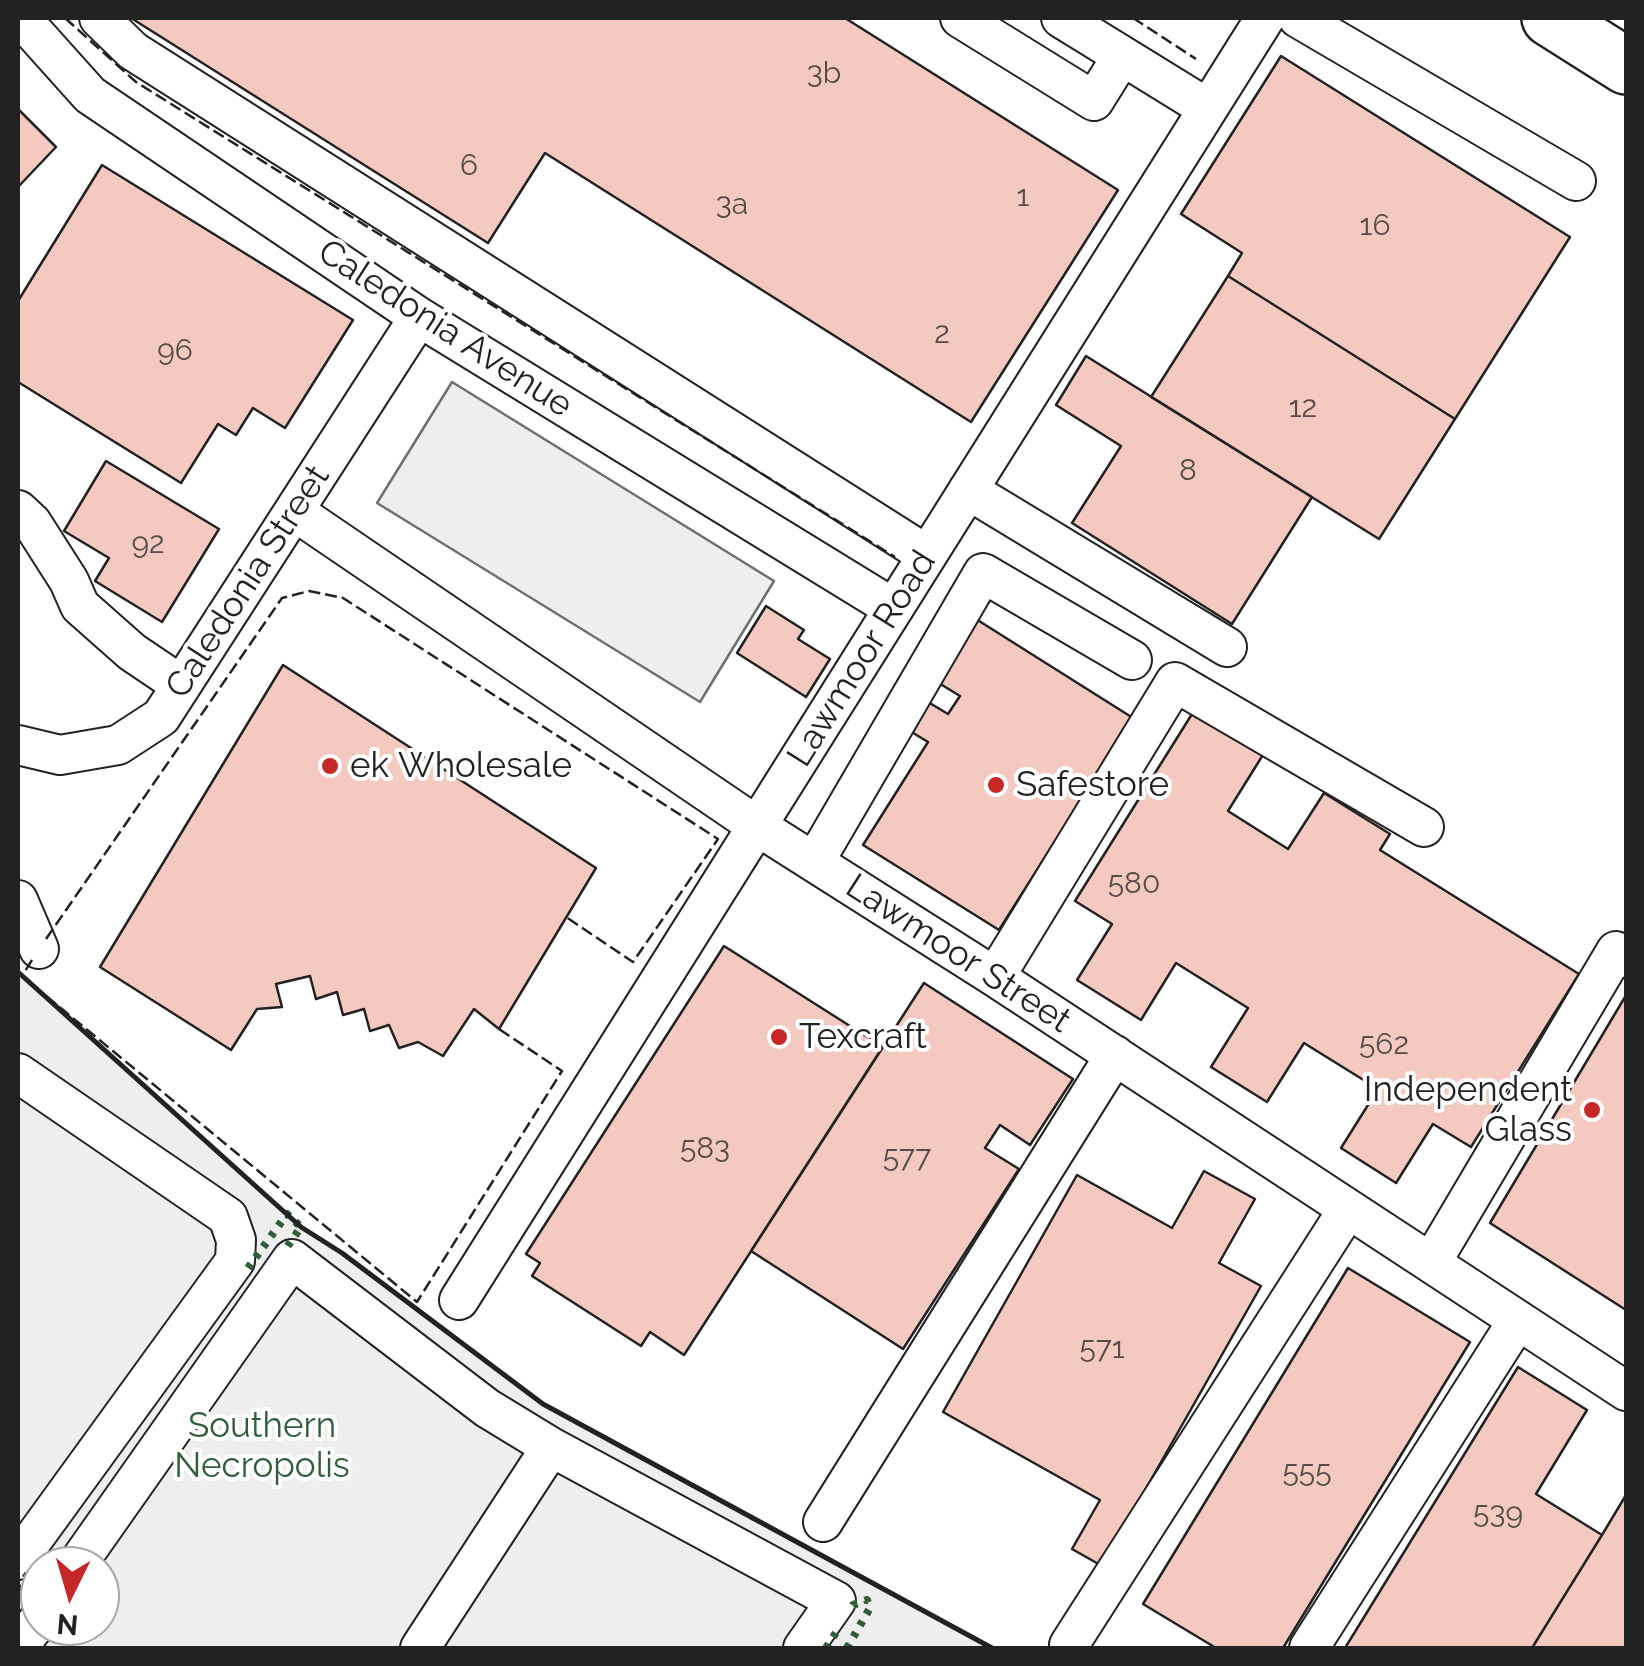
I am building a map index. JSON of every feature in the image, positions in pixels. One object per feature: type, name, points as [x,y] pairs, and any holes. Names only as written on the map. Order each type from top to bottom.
[{"type":"highway","points":[[1550,18],[1626,66]]},
{"type":"street","name":"Caledonia Avenue","points":[[21,18],[90,94],[419,317],[893,608]]},
{"type":"street","points":[[99,18],[134,51],[927,555]]},
{"type":"street","points":[[960,18],[1094,101],[1122,56]]},
{"type":"street","points":[[1060,18],[1207,108]]},
{"type":"street","name":"Lawmoor Road","points":[[459,1300],[1264,18]]},
{"type":"street","points":[[1298,18],[1576,181]]},
{"type":"street","name":"Caledonia Street","points":[[20,758],[118,745],[160,716],[419,317]]},
{"type":"street","points":[[968,490],[1227,647]]},
{"type":"street","points":[[18,510],[32,523],[80,606],[132,652],[181,685]]},
{"type":"street","name":"Lawmoor Street","points":[[294,511],[757,826],[995,977],[1626,1391]]},
{"type":"street","points":[[814,861],[983,573],[1132,660]]},
{"type":"street","points":[[995,977],[1175,682],[1424,827]]},
{"type":"street","points":[[18,900],[39,950]]},
{"type":"street","points":[[1431,1263],[1616,952],[1626,958]]},
{"type":"street","points":[[823,1522],[1115,1056]]},
{"type":"street","points":[[18,1073],[228,1218],[236,1240],[234,1260],[18,1560]]},
{"type":"street","points":[[1069,1645],[1348,1209]]},
{"type":"street","points":[[90,1546],[292,1260],[486,1408],[836,1601],[802,1648]]},
{"type":"street","points":[[1309,1648],[1518,1320]]},
{"type":"street","points":[[420,1648],[551,1447]]},
{"type":"green space","points":[[452,382],[774,581],[700,702],[377,503]]},
{"type":"green space","name":"Southern Necropolis","points":[[18,972],[301,1227],[342,1253],[543,1404],[992,1648],[18,1648]]},
{"type":"building","points":[[131,18],[845,18],[1118,190],[971,422],[545,153],[488,243]]},
{"type":"building","points":[[1281,56],[1570,237],[1455,419],[1228,276],[1242,253],[1181,214]]},
{"type":"building","points":[[18,109],[56,147],[18,187]]},
{"type":"building","points":[[102,165],[353,320],[285,428],[253,408],[236,435],[218,424],[181,483],[18,382],[18,301]]},
{"type":"building","points":[[1228,276],[1455,419],[1379,539],[1151,397]]},
{"type":"building","points":[[1086,356],[1312,497],[1232,624],[1072,523],[1121,446],[1056,405]]},
{"type":"building","points":[[106,461],[219,529],[162,622],[95,581],[109,558],[64,531]]},
{"type":"building","points":[[766,606],[804,630],[798,639],[830,659],[806,697],[737,653]]},
{"type":"building","name":"Safestore","points":[[968,614],[1133,718],[999,930],[863,845],[928,742],[900,725],[918,696],[948,714],[960,696],[929,677]]},
{"type":"building","name":"ek Wholesale","points":[[283,665],[596,868],[499,1029],[474,1009],[443,1056],[418,1042],[399,1048],[389,1025],[370,1031],[364,1009],[343,1015],[337,992],[316,999],[310,976],[276,984],[282,1007],[257,1009],[231,1050],[100,967]]},
{"type":"building","points":[[1197,706],[1266,750],[1228,811],[1288,849],[1324,793],[1390,834],[1380,850],[1579,974],[1471,1147],[1433,1124],[1396,1183],[1341,1148],[1378,1089],[1304,1043],[1267,1102],[1211,1067],[1248,1008],[1176,963],[1141,1020],[1077,980],[1112,924],[1075,901]]},
{"type":"building","points":[[724,946],[883,1047],[684,1355],[650,1332],[641,1346],[532,1276],[540,1263],[526,1254]]},
{"type":"building","points":[[924,983],[1073,1079],[1030,1145],[1000,1125],[985,1148],[1019,1169],[903,1349],[751,1251]]},
{"type":"building","name":"Independent Glass","points":[[1626,998],[1626,1310],[1490,1223]]},
{"type":"building","points":[[1204,1171],[1255,1199],[1219,1263],[1261,1286],[1102,1566],[1072,1549],[1100,1500],[943,1412],[1077,1175],[1172,1228]]},
{"type":"building","points":[[1348,1268],[1470,1342],[1283,1648],[1216,1648],[1143,1604]]},
{"type":"building","points":[[1518,1367],[1587,1410],[1536,1494],[1602,1535],[1532,1648],[1345,1648]]},
{"type":"building","points":[[1626,1495],[1626,1648],[1532,1648],[1602,1535]]},
{"type":"hedge","points":[[248,1268],[287,1214],[301,1227],[287,1247]]},
{"type":"hedge","points":[[847,1648],[870,1608],[867,1600],[853,1605],[850,1611]]},
{"type":"hedge","points":[[826,1648],[837,1631]]},
{"type":"fence","points":[[65,18],[136,82],[895,557]]},
{"type":"fence","points":[[1133,18],[1196,59]]},
{"type":"fence","points":[[46,939],[282,598],[309,591],[343,598],[718,839],[633,962],[566,917]]},
{"type":"fence","points":[[32,960],[22,976],[417,1302],[562,1071],[499,1029]]},
{"type":"wall","points":[[18,972],[301,1227],[342,1253],[543,1404],[992,1648]]},
{"type":"place","name":"ek Wholesale","points":[[330,766]]},
{"type":"place","name":"Safestore","points":[[996,785]]},
{"type":"place","name":"Texcraft","points":[[779,1037]]},
{"type":"place","name":"Independent Glass","points":[[1592,1110]]}]
